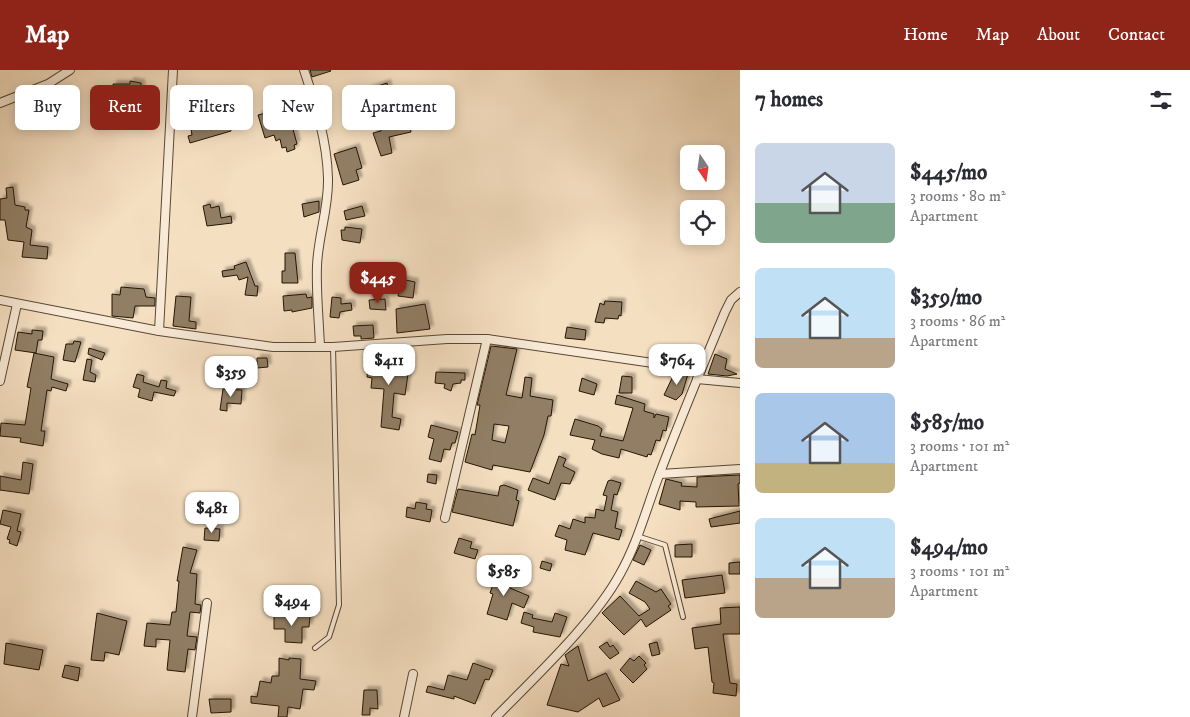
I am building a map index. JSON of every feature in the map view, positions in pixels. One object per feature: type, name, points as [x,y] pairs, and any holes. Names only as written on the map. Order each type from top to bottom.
[{"type":"street","points":[[0,103],[48,84],[70,70]]},
{"type":"street","points":[[160,332],[173,70]]},
{"type":"street","points":[[304,70],[321,124],[329,180],[326,217],[317,265],[320,346]]},
{"type":"street","points":[[496,717],[564,646],[598,607],[620,574],[637,536],[725,312],[731,300],[740,292]]},
{"type":"street","points":[[0,300],[160,332],[273,347],[333,347],[447,339],[487,339],[701,370]]},
{"type":"street","points":[[0,381],[17,304]]},
{"type":"street","points":[[445,518],[487,339]]},
{"type":"street","points":[[697,380],[740,383]]},
{"type":"street","points":[[660,474],[740,469]]},
{"type":"street","points":[[192,717],[207,603]]},
{"type":"street","points":[[404,717],[412,674]]},
{"type":"lane","points":[[315,648],[330,637],[339,605],[333,347]]},
{"type":"lane","points":[[637,536],[665,546],[683,617]]},
{"type":"building","points":[[310,70],[330,70],[331,71],[312,77]]},
{"type":"building","points":[[130,81],[141,83],[141,85],[113,84],[130,84]]},
{"type":"building","points":[[263,114],[263,130],[293,130],[297,144],[294,145],[295,149],[287,152],[286,147],[282,148],[280,139],[276,141],[274,135],[265,138],[258,115]]},
{"type":"building","points":[[191,130],[231,131],[190,143],[188,136],[192,135]]},
{"type":"building","points":[[411,130],[411,132],[389,137],[392,153],[381,156],[373,133]]},
{"type":"building","points":[[356,147],[362,168],[356,170],[359,180],[343,185],[334,154]]},
{"type":"building","points":[[13,187],[15,205],[29,210],[26,227],[32,230],[30,245],[48,247],[47,259],[22,257],[24,242],[8,240],[5,220],[0,220],[0,199],[7,198],[6,188]]},
{"type":"building","points":[[319,201],[319,212],[304,217],[302,204]]},
{"type":"building","points":[[210,204],[211,208],[219,206],[221,218],[231,216],[232,223],[207,226],[203,206]]},
{"type":"building","points":[[362,206],[365,216],[346,220],[344,211]]},
{"type":"building","points":[[345,227],[362,229],[360,243],[342,240],[341,230],[345,230]]},
{"type":"building","points":[[285,253],[295,253],[298,283],[282,283],[282,271],[285,271]]},
{"type":"building","points":[[246,262],[255,286],[258,286],[257,296],[245,295],[248,277],[239,280],[237,275],[223,277],[222,271],[235,269],[234,266]]},
{"type":"building","points":[[401,279],[415,282],[413,298],[398,296]]},
{"type":"building","points":[[121,287],[144,289],[146,297],[155,298],[155,306],[135,306],[133,318],[112,316],[112,294],[120,295]]},
{"type":"building","points":[[306,294],[307,298],[312,297],[312,308],[292,312],[292,310],[284,311],[283,296]]},
{"type":"building","points":[[176,296],[191,297],[189,321],[196,322],[196,329],[173,326]]},
{"type":"building","points":[[332,297],[341,298],[341,304],[351,303],[352,310],[340,312],[339,318],[330,317]]},
{"type":"building","points":[[385,299],[386,310],[370,309],[369,300]]},
{"type":"building","points":[[605,301],[622,302],[621,316],[619,315],[618,319],[605,318],[604,323],[595,322],[600,303],[604,305]]},
{"type":"building","points":[[425,304],[430,329],[397,333],[396,309]]},
{"type":"building","points":[[373,325],[374,338],[361,339],[361,336],[354,336],[353,326]]},
{"type":"building","points":[[567,327],[586,330],[585,340],[565,338]]},
{"type":"building","points":[[32,330],[43,331],[42,340],[38,340],[36,353],[15,350],[18,332],[32,334]]},
{"type":"building","points":[[74,341],[81,342],[75,362],[63,360],[66,344],[73,344]]},
{"type":"building","points":[[491,346],[517,349],[506,395],[522,398],[525,377],[532,378],[530,396],[553,400],[551,416],[548,416],[544,435],[530,472],[493,465],[492,470],[465,462],[472,434],[475,435],[480,405],[477,405]],"holes":[[[494,424],[509,426],[505,443],[492,440]]]},
{"type":"building","points":[[89,348],[105,353],[102,360],[88,354]]},
{"type":"building","points":[[392,349],[400,350],[398,366],[409,367],[405,395],[394,393],[392,417],[401,419],[399,430],[381,427],[384,389],[371,388],[372,378],[367,377],[368,364],[390,365]]},
{"type":"building","points":[[34,353],[54,357],[51,379],[68,384],[66,391],[52,387],[51,391],[47,390],[41,431],[45,431],[43,446],[20,442],[21,438],[0,436],[1,423],[25,425],[31,388],[27,387]]},
{"type":"building","points":[[715,354],[727,359],[725,369],[737,374],[727,376],[708,374]]},
{"type":"building","points":[[257,358],[267,358],[268,367],[257,368]]},
{"type":"building","points":[[87,359],[92,360],[90,372],[96,375],[95,382],[83,380]]},
{"type":"building","points":[[436,372],[465,373],[465,380],[461,380],[461,383],[453,384],[451,391],[444,388],[445,384],[435,383]]},
{"type":"building","points":[[675,372],[688,374],[682,394],[676,400],[664,395]]},
{"type":"building","points":[[137,374],[144,376],[143,382],[159,387],[161,380],[167,381],[166,388],[176,391],[174,396],[154,392],[152,401],[138,397],[140,389],[133,387]]},
{"type":"building","points":[[622,376],[632,377],[632,393],[619,393]]},
{"type":"building","points":[[582,378],[597,384],[594,395],[579,391]]},
{"type":"building","points":[[223,389],[242,390],[241,404],[227,403],[227,411],[220,410]]},
{"type":"building","points":[[617,395],[645,404],[644,411],[654,414],[654,418],[656,414],[669,417],[666,431],[663,430],[660,441],[656,440],[651,455],[648,454],[647,457],[621,449],[619,458],[602,454],[592,449],[595,440],[570,435],[575,419],[598,426],[602,429],[600,436],[623,441],[633,408],[615,404]]},
{"type":"building","points":[[431,425],[458,432],[455,443],[452,443],[450,450],[444,449],[441,462],[429,459],[434,439],[428,437]]},
{"type":"building","points":[[559,456],[566,459],[563,466],[575,472],[570,484],[561,483],[555,500],[528,490],[533,478],[549,484]]},
{"type":"building","points":[[23,462],[33,464],[29,494],[0,490],[0,476],[21,480]]},
{"type":"building","points":[[428,474],[437,475],[436,484],[427,482]]},
{"type":"building","points":[[740,475],[740,483],[738,484],[739,506],[696,507],[696,502],[680,501],[680,510],[659,504],[666,479],[682,483],[681,486],[697,487],[697,477]]},
{"type":"building","points":[[608,481],[621,483],[617,495],[614,494],[611,510],[618,512],[615,528],[622,530],[619,540],[593,533],[585,555],[565,550],[567,540],[555,536],[559,525],[570,529],[573,519],[585,523],[585,517],[595,518],[596,509],[604,511],[607,496],[603,495]]},
{"type":"building","points":[[504,485],[518,490],[516,500],[519,501],[513,526],[452,512],[458,489],[498,496],[500,486]]},
{"type":"building","points":[[416,502],[427,504],[426,509],[432,510],[430,522],[406,517],[407,507],[415,509]]},
{"type":"building","points":[[3,510],[21,514],[17,531],[21,532],[17,546],[9,543],[10,540],[7,539],[11,527],[0,524]]},
{"type":"building","points":[[740,511],[740,523],[711,527],[709,519]]},
{"type":"building","points":[[205,528],[220,529],[219,541],[204,540]]},
{"type":"building","points":[[459,538],[472,542],[470,548],[478,550],[475,559],[454,553]]},
{"type":"building","points":[[692,544],[692,557],[675,557],[675,545]]},
{"type":"building","points":[[640,545],[651,550],[644,565],[633,560]]},
{"type":"building","points":[[183,547],[197,550],[190,573],[197,574],[195,604],[201,605],[200,613],[190,612],[187,636],[197,637],[195,650],[188,649],[185,672],[167,670],[170,640],[156,639],[156,647],[144,646],[147,623],[170,625],[172,612],[176,612],[179,581],[177,581]]},
{"type":"building","points":[[542,561],[552,564],[550,571],[540,568]]},
{"type":"building","points":[[740,562],[740,574],[729,574],[729,563]]},
{"type":"building","points":[[498,570],[507,573],[505,577],[509,581],[508,585],[510,588],[529,596],[524,608],[512,603],[507,620],[487,614],[493,594],[490,593]]},
{"type":"building","points":[[722,575],[725,593],[685,598],[682,580]]},
{"type":"building","points":[[636,581],[656,592],[661,589],[671,604],[668,606],[671,610],[646,627],[641,619],[624,635],[602,613],[620,596],[639,616],[650,609],[645,602],[629,593]]},
{"type":"building","points":[[740,607],[740,634],[723,634],[730,683],[737,684],[736,696],[713,693],[714,683],[712,682],[708,647],[695,649],[692,628],[721,624],[720,608]]},
{"type":"building","points":[[524,612],[533,615],[532,618],[552,622],[555,613],[567,617],[560,637],[533,632],[534,627],[521,623]]},
{"type":"building","points":[[97,613],[127,621],[119,655],[105,652],[104,661],[91,660]]},
{"type":"building","points":[[274,615],[310,616],[309,627],[302,627],[302,643],[285,642],[285,629],[274,629]]},
{"type":"building","points":[[607,642],[610,647],[613,645],[619,653],[610,659],[599,647]]},
{"type":"building","points":[[657,642],[660,654],[652,656],[649,644]]},
{"type":"building","points":[[6,643],[43,650],[39,670],[4,664]]},
{"type":"building","points":[[578,646],[588,681],[606,673],[620,700],[603,707],[599,698],[578,712],[547,705],[561,664],[569,666],[565,655]]},
{"type":"building","points":[[639,656],[646,663],[644,665],[647,669],[633,683],[620,670],[630,658],[634,661]]},
{"type":"building","points":[[279,658],[289,660],[289,658],[301,659],[300,679],[316,681],[314,690],[303,689],[300,709],[288,707],[287,717],[278,717],[279,706],[251,703],[251,696],[257,697],[260,681],[271,683],[272,676],[279,676]]},
{"type":"building","points":[[473,663],[493,670],[489,680],[485,679],[475,704],[454,696],[454,699],[426,692],[428,686],[444,690],[448,675],[467,680]]},
{"type":"building","points":[[65,665],[80,668],[78,681],[62,677]]},
{"type":"building","points":[[364,690],[377,690],[378,709],[370,708],[370,715],[362,715]]},
{"type":"building","points":[[209,699],[231,699],[231,712],[211,713]]}]
